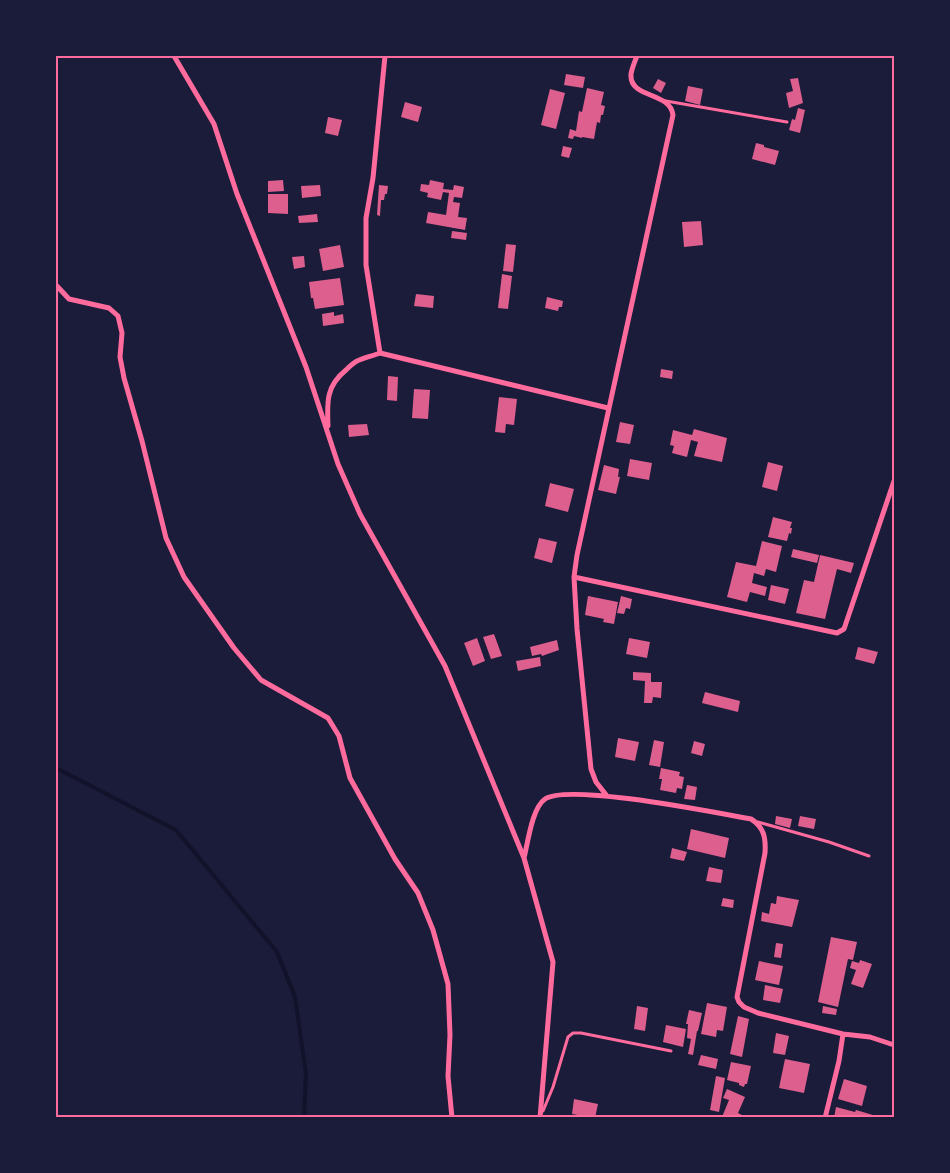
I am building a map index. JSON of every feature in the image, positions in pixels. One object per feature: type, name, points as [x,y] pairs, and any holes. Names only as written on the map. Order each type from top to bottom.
[{"type":"street","points":[[174,56],[214,124],[237,194],[306,367],[338,464],[360,513],[445,666],[524,858],[553,962],[540,1116]]},
{"type":"street","points":[[380,353],[366,265],[366,218],[373,178],[385,56]]},
{"type":"street","points":[[607,796],[596,782],[591,769],[574,577],[608,408],[673,119],[673,111],[666,101],[648,95],[633,83],[631,73],[637,56]]},
{"type":"street","points":[[56,285],[69,298],[109,308],[118,316],[122,333],[120,357],[124,378],[166,538],[184,577],[234,648],[261,680],[328,718],[339,736],[350,778],[395,859],[418,893],[433,930],[448,984],[450,1035],[448,1076],[452,1118]]},
{"type":"street","points":[[328,434],[327,408],[336,378],[354,362],[380,353],[608,408]]},
{"type":"street","points":[[574,577],[837,633],[844,629],[893,490],[894,481]]},
{"type":"street","points":[[524,858],[537,806],[546,798],[559,794],[607,796],[751,819],[756,822],[766,841],[737,997],[739,1002],[744,1007],[758,1013],[843,1034],[870,1037],[894,1045]]},
{"type":"street","points":[[825,1118],[843,1034]]},
{"type":"lane","points":[[666,101],[787,122]]},
{"type":"lane","points":[[756,822],[869,856]]},
{"type":"lane","points":[[540,1116],[554,1087],[568,1037],[573,1033],[671,1051]]},
{"type":"building","points":[[566,74],[585,77],[583,88],[564,85]]},
{"type":"building","points":[[798,78],[803,103],[789,108],[786,93],[793,91],[790,79]]},
{"type":"building","points":[[658,79],[666,83],[661,93],[653,88]]},
{"type":"building","points":[[688,86],[703,89],[700,105],[685,101]]},
{"type":"building","points":[[587,88],[604,92],[601,105],[605,106],[600,123],[597,122],[594,139],[574,136],[573,139],[568,138],[570,129],[576,131],[579,111],[582,112]]},
{"type":"building","points":[[550,89],[565,93],[556,129],[541,125]]},
{"type":"building","points":[[405,102],[422,107],[418,122],[401,117]]},
{"type":"building","points":[[798,108],[805,110],[800,133],[789,130]]},
{"type":"building","points":[[328,117],[342,120],[338,136],[325,133]]},
{"type":"building","points":[[756,143],[779,151],[775,165],[752,159]]},
{"type":"building","points":[[563,146],[572,148],[569,158],[561,156]]},
{"type":"building","points":[[283,180],[284,191],[268,192],[268,181]]},
{"type":"building","points":[[430,180],[444,183],[443,189],[453,190],[454,185],[464,187],[462,198],[454,197],[453,202],[460,203],[458,217],[467,218],[465,230],[426,223],[428,212],[446,215],[449,193],[443,192],[441,200],[427,197],[428,193],[420,191],[421,184],[429,185]]},
{"type":"building","points":[[320,185],[321,196],[302,198],[301,186]]},
{"type":"building","points":[[379,185],[388,186],[384,200],[381,200],[380,216],[377,215]]},
{"type":"building","points":[[268,194],[288,194],[288,214],[268,213]]},
{"type":"building","points":[[317,214],[318,222],[299,223],[298,216]]},
{"type":"building","points":[[701,221],[703,245],[684,247],[682,222]]},
{"type":"building","points":[[452,231],[467,233],[466,240],[451,238]]},
{"type":"building","points":[[506,244],[516,245],[513,272],[503,271]]},
{"type":"building","points":[[340,245],[344,267],[323,271],[319,249]]},
{"type":"building","points":[[304,256],[305,267],[294,269],[292,257]]},
{"type":"building","points":[[502,274],[512,276],[508,309],[498,308]]},
{"type":"building","points":[[340,278],[344,305],[315,309],[309,282]]},
{"type":"building","points":[[416,294],[434,296],[433,308],[414,306]]},
{"type":"building","points":[[547,297],[563,301],[562,307],[559,307],[558,311],[545,308]]},
{"type":"building","points":[[334,312],[334,316],[343,314],[344,323],[323,326],[322,314]]},
{"type":"building","points":[[661,369],[673,371],[672,379],[660,377]]},
{"type":"building","points":[[388,376],[398,377],[397,401],[387,400]]},
{"type":"building","points":[[414,389],[430,390],[428,419],[412,418]]},
{"type":"building","points":[[499,397],[517,399],[514,425],[506,424],[505,433],[495,432]]},
{"type":"building","points":[[620,422],[634,425],[630,444],[616,442]]},
{"type":"building","points":[[367,424],[369,435],[349,437],[348,425]]},
{"type":"building","points":[[694,429],[727,438],[722,462],[694,456],[698,442],[691,440],[687,457],[672,453],[674,446],[670,445],[673,430],[692,435]]},
{"type":"building","points":[[630,459],[652,463],[649,480],[627,476]]},
{"type":"building","points":[[768,462],[783,466],[777,491],[762,487]]},
{"type":"building","points":[[604,465],[619,469],[618,477],[620,477],[616,494],[598,490]]},
{"type":"building","points":[[550,483],[574,489],[568,512],[545,506]]},
{"type":"building","points":[[773,517],[792,522],[791,534],[789,533],[787,541],[768,537]]},
{"type":"building","points":[[539,538],[557,542],[552,563],[534,558]]},
{"type":"building","points":[[762,541],[782,546],[776,572],[766,569],[764,576],[754,573],[752,583],[767,587],[765,596],[750,592],[747,602],[727,597],[736,562],[756,566]]},
{"type":"building","points":[[793,549],[819,555],[817,563],[791,557]]},
{"type":"building","points":[[820,555],[854,563],[851,573],[837,569],[825,619],[796,613],[804,580],[814,582]]},
{"type":"building","points":[[771,585],[789,589],[785,604],[768,600]]},
{"type":"building","points":[[588,596],[618,602],[614,624],[603,622],[604,619],[585,615]]},
{"type":"building","points":[[621,596],[632,599],[630,609],[626,608],[624,614],[617,613]]},
{"type":"building","points":[[494,634],[502,656],[491,659],[483,637]]},
{"type":"building","points":[[477,638],[485,661],[473,666],[464,643]]},
{"type":"building","points":[[629,638],[650,642],[647,658],[626,654]]},
{"type":"building","points":[[557,640],[559,650],[542,656],[541,654],[532,656],[530,647]]},
{"type":"building","points":[[858,647],[878,652],[874,664],[855,659]]},
{"type":"building","points":[[540,657],[541,666],[518,671],[516,661]]},
{"type":"building","points":[[633,672],[651,673],[651,682],[662,682],[661,698],[653,697],[652,703],[644,703],[645,681],[633,680]]},
{"type":"building","points":[[705,692],[740,701],[738,712],[702,703]]},
{"type":"building","points":[[618,738],[639,742],[635,761],[615,757]]},
{"type":"building","points":[[654,740],[664,742],[660,767],[649,765]]},
{"type":"building","points":[[694,741],[705,744],[702,756],[691,753]]},
{"type":"building","points":[[661,768],[680,772],[679,776],[684,777],[682,789],[677,788],[676,793],[660,790]]},
{"type":"building","points":[[687,785],[697,787],[695,800],[684,799]]},
{"type":"building","points":[[776,816],[792,819],[790,828],[775,824]]},
{"type":"building","points":[[800,816],[816,819],[814,829],[798,826]]},
{"type":"building","points":[[691,829],[729,838],[725,858],[687,849]]},
{"type":"building","points":[[672,848],[687,852],[684,861],[670,858]]},
{"type":"building","points":[[709,867],[723,870],[721,883],[706,881]]},
{"type":"building","points":[[777,896],[799,900],[792,927],[761,921],[762,912],[769,914],[771,903],[776,904]]},
{"type":"building","points":[[723,898],[734,900],[733,908],[721,906]]},
{"type":"building","points":[[831,937],[857,942],[853,960],[848,959],[838,1007],[818,1002]]},
{"type":"building","points":[[776,943],[783,944],[781,958],[774,957]]},
{"type":"building","points":[[860,960],[872,964],[863,988],[851,984],[856,970],[850,968],[852,961],[859,963]]},
{"type":"building","points":[[759,961],[783,966],[779,985],[755,980]]},
{"type":"building","points":[[765,985],[783,989],[780,1003],[763,1000]]},
{"type":"building","points":[[707,1003],[727,1007],[723,1031],[717,1030],[716,1037],[701,1034]]},
{"type":"building","points":[[637,1006],[648,1008],[645,1031],[634,1029]]},
{"type":"building","points":[[823,1006],[837,1009],[836,1015],[822,1013]]},
{"type":"building","points":[[689,1010],[702,1013],[693,1055],[688,1054],[691,1039],[687,1038],[688,1024],[686,1024]]},
{"type":"building","points":[[738,1016],[749,1019],[742,1057],[730,1054]]},
{"type":"building","points":[[666,1025],[686,1029],[683,1047],[663,1042]]},
{"type":"building","points":[[776,1033],[789,1036],[785,1055],[773,1053]]},
{"type":"building","points":[[701,1055],[718,1059],[716,1069],[698,1065]]},
{"type":"building","points":[[785,1059],[810,1064],[804,1093],[779,1088]]},
{"type":"building","points":[[731,1062],[751,1066],[747,1084],[744,1087],[727,1080]]},
{"type":"building","points":[[716,1076],[725,1078],[719,1112],[710,1110]]},
{"type":"building","points":[[844,1079],[867,1086],[862,1106],[838,1099]]},
{"type":"building","points":[[727,1089],[745,1097],[738,1113],[748,1118],[722,1117],[729,1100],[723,1098]]},
{"type":"building","points":[[574,1099],[598,1104],[595,1118],[572,1114]]},
{"type":"building","points":[[836,1107],[855,1112],[856,1110],[883,1118],[834,1118]]},
{"type":"waterway","points":[[56,770],[176,830],[277,952],[295,997],[306,1074],[304,1118]]}]
